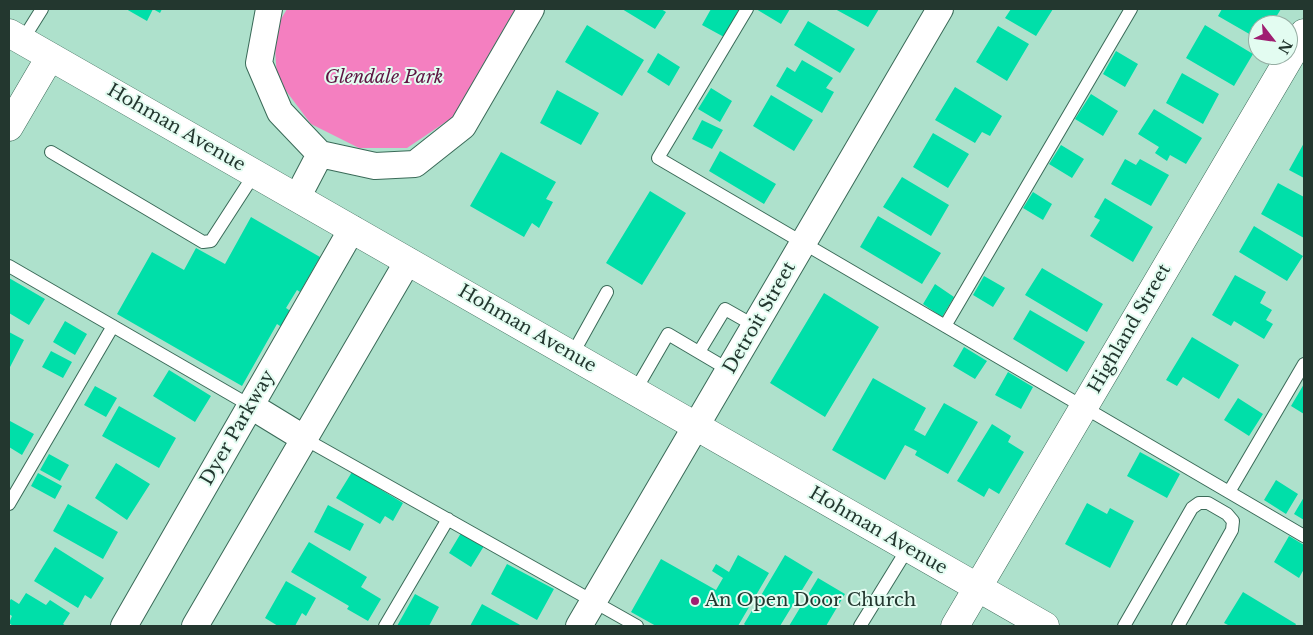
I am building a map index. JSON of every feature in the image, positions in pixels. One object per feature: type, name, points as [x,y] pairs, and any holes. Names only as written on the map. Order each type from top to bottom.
[{"type":"main road","name":"Highland Street","points":[[955,626],[1304,32]]},
{"type":"main road","name":"Hohman Avenue","points":[[15,37],[1045,626]]},
{"type":"main road","points":[[9,127],[50,56]]},
{"type":"street","points":[[269,9],[259,63],[280,112],[320,154],[375,166],[415,164],[463,126],[531,9]]},
{"type":"street","name":"Detroit Street","points":[[579,626],[940,9]]},
{"type":"street","points":[[297,198],[320,154]]},
{"type":"street","name":"Dyer Parkway","points":[[124,626],[352,229]]},
{"type":"street","points":[[195,626],[408,261]]},
{"type":"street","points":[[251,406],[305,439]]},
{"type":"lane","points":[[15,37],[42,9]]},
{"type":"lane","points":[[747,9],[658,158],[1304,536]]},
{"type":"lane","points":[[945,326],[1131,9]]},
{"type":"lane","points":[[51,152],[202,242],[211,241],[255,173]]},
{"type":"lane","points":[[9,266],[251,406]]},
{"type":"lane","points":[[572,355],[607,292]]},
{"type":"lane","points":[[699,352],[725,309],[755,326]]},
{"type":"lane","points":[[9,504],[113,326]]},
{"type":"lane","points":[[635,391],[668,334],[729,370]]},
{"type":"lane","points":[[1229,492],[1304,364]]},
{"type":"lane","points":[[305,439],[637,626]]},
{"type":"lane","points":[[1124,626],[1192,508],[1199,503],[1208,503],[1227,514],[1233,521],[1232,530],[1178,626]]},
{"type":"lane","points":[[385,626],[448,519]]},
{"type":"lane","points":[[860,626],[908,548]]},
{"type":"green space","name":"Glendale Park","points":[[287,9],[515,9],[453,117],[407,148],[359,148],[311,124],[277,79],[274,31]]},
{"type":"building","points":[[126,9],[153,9],[147,21]]},
{"type":"building","points":[[153,9],[162,9],[160,13]]},
{"type":"building","points":[[622,9],[661,9],[666,12],[655,29]]},
{"type":"building","points":[[711,9],[739,9],[724,37],[702,25]]},
{"type":"building","points":[[756,9],[790,9],[781,24]]},
{"type":"building","points":[[835,9],[879,9],[868,27]]},
{"type":"building","points":[[1011,9],[1053,9],[1036,36],[1005,18]]},
{"type":"building","points":[[1222,9],[1281,9],[1277,15],[1248,15],[1248,33],[1218,16]]},
{"type":"building","points":[[808,21],[855,49],[840,73],[794,45]]},
{"type":"building","points":[[587,25],[644,60],[622,96],[565,62]]},
{"type":"building","points":[[1205,25],[1248,51],[1248,62],[1234,86],[1186,58]]},
{"type":"building","points":[[998,26],[1029,44],[1007,81],[976,62]]},
{"type":"building","points":[[1116,51],[1138,64],[1125,87],[1103,74]]},
{"type":"building","points":[[658,53],[680,67],[669,86],[647,72]]},
{"type":"building","points":[[802,60],[833,78],[826,88],[834,92],[822,113],[776,86],[787,67],[795,72]]},
{"type":"building","points":[[1182,73],[1219,94],[1203,124],[1166,103]]},
{"type":"building","points":[[955,87],[1002,116],[990,136],[982,132],[975,143],[935,120]]},
{"type":"building","points":[[711,88],[732,101],[720,122],[698,109]]},
{"type":"building","points":[[557,90],[599,113],[581,145],[540,123]]},
{"type":"building","points":[[1091,94],[1118,111],[1103,136],[1075,119]]},
{"type":"building","points":[[771,95],[813,120],[794,151],[753,126]]},
{"type":"building","points":[[1154,109],[1202,138],[1186,164],[1170,155],[1167,161],[1155,153],[1159,147],[1138,134]]},
{"type":"building","points":[[702,120],[723,130],[712,149],[692,139]]},
{"type":"building","points":[[933,133],[969,154],[948,188],[913,167]]},
{"type":"building","points":[[1304,143],[1304,178],[1289,170]]},
{"type":"building","points":[[1061,145],[1084,159],[1072,178],[1049,164]]},
{"type":"building","points":[[720,151],[776,184],[764,204],[709,171]]},
{"type":"building","points":[[501,152],[556,182],[546,199],[553,202],[539,228],[532,223],[524,237],[470,206]]},
{"type":"building","points":[[1125,159],[1136,165],[1140,159],[1169,175],[1151,206],[1111,184]]},
{"type":"building","points":[[902,177],[949,205],[931,236],[883,207]]},
{"type":"building","points":[[1278,183],[1304,197],[1304,238],[1261,214]]},
{"type":"building","points":[[650,191],[686,213],[642,285],[606,263]]},
{"type":"building","points":[[1033,192],[1052,204],[1043,220],[1023,208]]},
{"type":"building","points":[[1105,198],[1153,227],[1133,262],[1090,236],[1100,220],[1094,217]]},
{"type":"building","points":[[878,216],[941,253],[922,284],[860,247]]},
{"type":"building","points":[[251,217],[320,257],[300,292],[297,290],[286,308],[292,312],[283,328],[277,324],[242,386],[117,314],[152,252],[184,270],[196,248],[225,264]]},
{"type":"building","points":[[1254,226],[1303,256],[1287,281],[1239,252]]},
{"type":"building","points":[[1042,268],[1103,304],[1087,332],[1025,295]]},
{"type":"building","points":[[1235,275],[1266,292],[1260,303],[1272,310],[1266,320],[1273,324],[1264,339],[1234,321],[1231,326],[1212,315]]},
{"type":"building","points":[[984,276],[1005,288],[993,307],[973,295]]},
{"type":"building","points":[[9,278],[45,299],[29,325],[9,313]]},
{"type":"building","points":[[935,284],[954,297],[942,317],[923,304]]},
{"type":"building","points":[[824,293],[879,327],[825,417],[770,383]]},
{"type":"building","points":[[1030,310],[1085,342],[1067,372],[1013,339]]},
{"type":"building","points":[[65,321],[87,334],[75,355],[53,342]]},
{"type":"building","points":[[9,332],[24,340],[9,369]]},
{"type":"building","points":[[1192,337],[1239,365],[1219,399],[1183,377],[1177,386],[1166,380]]},
{"type":"building","points":[[964,347],[987,361],[975,379],[953,366]]},
{"type":"building","points":[[51,351],[72,362],[63,378],[42,367]]},
{"type":"building","points":[[169,370],[211,396],[195,422],[153,396]]},
{"type":"building","points":[[1008,372],[1033,387],[1021,409],[995,395]]},
{"type":"building","points":[[873,378],[926,408],[914,430],[925,436],[944,403],[978,422],[948,474],[915,455],[917,451],[905,445],[885,480],[832,450]]},
{"type":"building","points":[[1304,384],[1304,414],[1291,406]]},
{"type":"building","points":[[95,386],[117,398],[106,417],[84,405]]},
{"type":"building","points":[[1238,398],[1263,414],[1249,436],[1224,420]]},
{"type":"building","points":[[119,406],[176,438],[159,468],[102,436]]},
{"type":"building","points":[[10,421],[34,434],[22,455],[9,447]]},
{"type":"building","points":[[992,424],[1011,436],[1008,442],[1024,452],[999,494],[989,488],[984,497],[957,481]]},
{"type":"building","points":[[1140,452],[1180,474],[1167,498],[1127,476]]},
{"type":"building","points":[[49,454],[69,465],[60,481],[40,470]]},
{"type":"building","points":[[116,463],[150,484],[127,520],[95,498]]},
{"type":"building","points":[[352,472],[403,503],[393,521],[385,516],[380,524],[336,498]]},
{"type":"building","points":[[38,473],[62,486],[55,499],[31,486]]},
{"type":"building","points":[[1276,480],[1298,494],[1286,514],[1264,500]]},
{"type":"building","points":[[1304,497],[1304,520],[1294,514]]},
{"type":"building","points":[[1087,503],[1107,514],[1110,508],[1134,521],[1110,568],[1065,544]]},
{"type":"building","points":[[68,504],[118,532],[103,559],[53,531]]},
{"type":"building","points":[[328,505],[364,524],[350,551],[314,532]]},
{"type":"building","points":[[461,533],[484,546],[471,567],[449,553]]},
{"type":"building","points":[[1289,536],[1304,545],[1304,569],[1299,578],[1274,562]]},
{"type":"building","points":[[309,542],[367,577],[361,587],[381,599],[368,621],[347,609],[349,606],[291,572]]},
{"type":"building","points":[[55,547],[104,578],[91,599],[85,595],[78,608],[34,581]]},
{"type":"building","name":"An Open Door Church","points":[[738,555],[769,573],[738,626],[656,626],[631,612],[661,559],[716,590],[723,578],[712,571],[716,564],[729,572]]},
{"type":"building","points":[[785,555],[813,572],[780,626],[746,626],[744,624]]},
{"type":"building","points":[[507,564],[554,589],[537,620],[491,594]]},
{"type":"building","points":[[818,578],[845,594],[826,626],[789,626]]},
{"type":"building","points":[[286,581],[316,598],[306,616],[302,613],[295,626],[278,626],[265,618]]},
{"type":"building","points":[[1243,592],[1296,624],[1295,626],[1230,626],[1224,623]]},
{"type":"building","points":[[26,593],[46,605],[50,600],[70,613],[63,624],[66,626],[13,626],[9,623],[12,616],[9,614],[9,602],[11,599],[19,604]]},
{"type":"building","points":[[415,594],[439,607],[429,626],[397,626]]},
{"type":"building","points":[[482,604],[522,626],[470,626]]},
{"type":"place","name":"An Open Door Church","points":[[695,601]]}]
